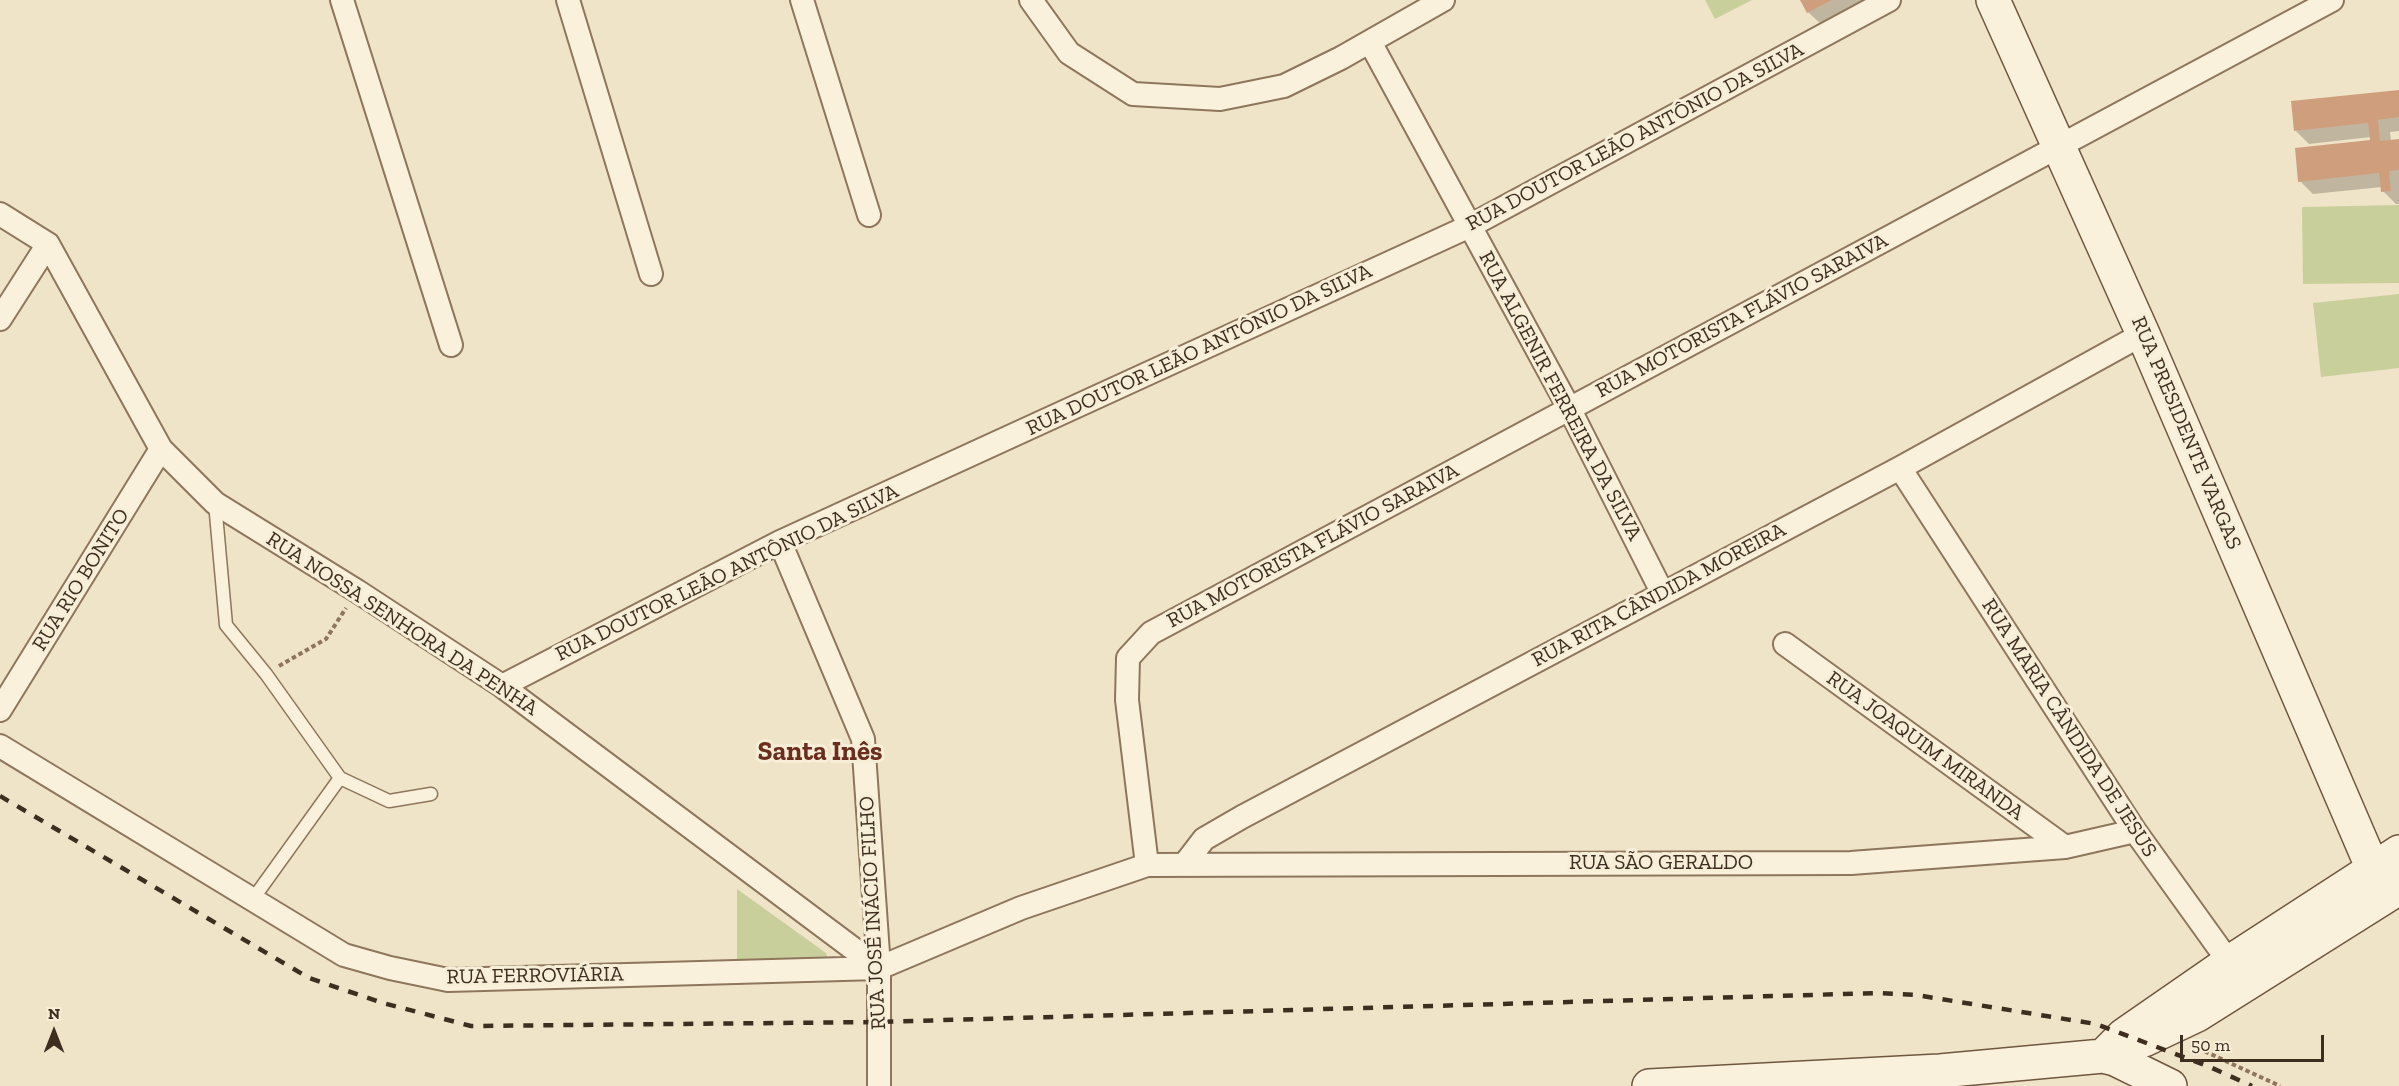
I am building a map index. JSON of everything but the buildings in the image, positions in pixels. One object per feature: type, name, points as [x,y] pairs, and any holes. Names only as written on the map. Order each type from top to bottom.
[{"type":"street","points":[[342,0],[451,345]]},
{"type":"street","points":[[568,0],[651,274]]},
{"type":"street","points":[[802,0],[869,215]]},
{"type":"street","points":[[1031,0],[1069,54],[1133,94],[1220,99],[1284,86],[1370,42],[1443,0]]},
{"type":"street","name":"RUA DOUTOR LEÃO ANTÔNIO DA SILVA","points":[[502,687],[780,542],[1470,226],[1889,0]]},
{"type":"street","name":"RUA PRESIDENTE VARGAS","points":[[1992,0],[2390,870]]},
{"type":"street","name":"RUA MOTORISTA FLÁVIO SARAIVA","points":[[1147,865],[1127,700],[1128,658],[1151,633],[2332,0]]},
{"type":"street","name":"RUA ALGENIR FERREIRA DA SILVA","points":[[1370,42],[1569,408],[1662,592]]},
{"type":"street","name":"RUA NOSSA SENHORA DA PENHA","points":[[0,214],[48,244],[161,449],[215,503],[357,591],[502,687],[879,969]]},
{"type":"street","points":[[0,319],[48,244]]},
{"type":"street","name":"RUA RITA CÂNDIDA MOREIRA","points":[[1184,866],[1204,839],[1662,592],[1899,468],[2143,334]]},
{"type":"street","name":"RUA RIO BONITO","points":[[0,710],[161,449]]},
{"type":"street","name":"RUA MARIA CÂNDIDA DE JESUS","points":[[1899,468],[2135,831],[2237,973]]},
{"type":"street","name":"RUA JOSÉ INÁCIO FILHO","points":[[780,542],[863,739],[879,969],[879,1086]]},
{"type":"street","name":"RUA JOAQUIM MIRANDA","points":[[1785,644],[2065,847]]},
{"type":"street","name":"RUA FERROVIÁRIA","points":[[0,746],[344,956],[390,969],[448,980],[879,969]]},
{"type":"street","name":"RUA SÃO GERALDO","points":[[1147,865],[1851,863],[2065,847],[2135,831]]},
{"type":"street","points":[[879,969],[1021,908],[1147,865]]},
{"type":"street","points":[[2109,1057],[2124,1035],[2237,973],[2390,870]]},
{"type":"street","points":[[1649,1086],[1941,1079],[2109,1057],[2197,1015],[2237,973]]},
{"type":"street","points":[[2109,1057],[2170,1086]]},
{"type":"lane","points":[[215,503],[226,625],[266,674],[340,778],[389,801],[431,794]]},
{"type":"lane","points":[[253,900],[340,778]]},
{"type":"path","points":[[266,674],[326,639],[357,591]]},
{"type":"path","points":[[2162,1032],[2280,1086]]},
{"type":"green space","points":[[1705,0],[1752,0],[1715,19]]},
{"type":"green space","points":[[2399,205],[2399,283],[2303,284],[2302,207]]},
{"type":"green space","points":[[2399,294],[2399,368],[2321,377],[2313,303]]},
{"type":"green space","points":[[737,889],[826,953],[828,960],[737,963]]},
{"type":"railway","points":[[0,796],[309,978],[383,1003],[471,1026],[878,1022],[1879,993],[1916,995],[2096,1024],[2210,1067],[2252,1086]]},
{"type":"district","name":"Santa Inês","points":[[820,752]]}]
